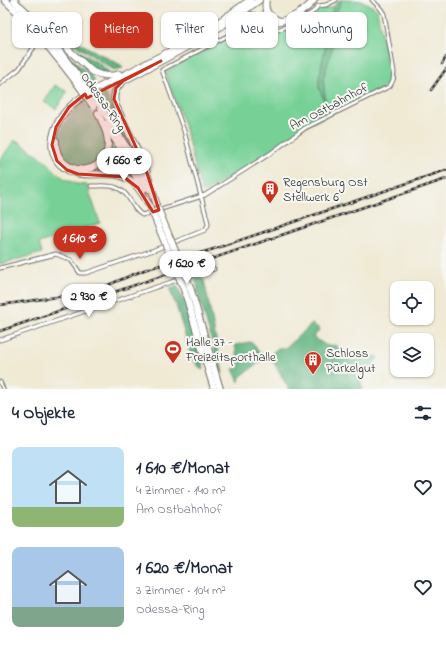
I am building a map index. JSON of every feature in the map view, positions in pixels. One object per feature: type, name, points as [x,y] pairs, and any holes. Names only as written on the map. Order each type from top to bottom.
[{"type":"highway","name":"Odessa-Ring","points":[[5,0],[34,30],[82,85]]},
{"type":"highway","name":"Odessa-Ring","points":[[14,0],[60,52],[127,148],[154,207],[187,288],[220,389]]},
{"type":"highway","points":[[235,12],[239,0]]},
{"type":"highway","points":[[238,12],[250,0]]},
{"type":"highway","points":[[240,12],[259,0]]},
{"type":"highway","points":[[266,0],[265,6],[268,14],[274,19],[283,20]]},
{"type":"highway","points":[[278,21],[304,10],[314,0]]},
{"type":"highway","points":[[20,6],[93,72],[113,76],[135,68]]},
{"type":"highway","points":[[154,207],[129,180],[113,174],[84,174],[72,172],[60,165],[53,151],[52,140],[56,127],[64,113],[87,93],[188,42],[226,21]]},
{"type":"highway","points":[[154,207],[145,167],[119,114],[114,99],[116,88],[123,81],[209,35],[226,22]]},
{"type":"highway","points":[[98,113],[107,137],[108,143],[105,154],[97,164],[87,169],[75,169],[68,165],[59,156],[56,146],[59,128],[67,116],[83,100],[161,61]]},
{"type":"highway","name":"Odessa-Ring","points":[[95,104],[98,113],[123,152],[154,207]]},
{"type":"highway","name":"Odessa-Ring","points":[[187,288],[214,389]]},
{"type":"street","points":[[0,268],[56,254],[71,260],[80,273],[86,273],[154,250],[205,230],[208,223],[184,131],[162,70],[230,35],[246,25],[255,24],[275,31],[288,26],[313,12],[318,6],[326,5],[336,0]]},
{"type":"street","name":"Am Ostbahnhof","points":[[91,186],[110,186],[120,189],[126,194],[135,209],[142,215],[205,195],[271,153],[305,128],[390,86],[393,80],[394,72],[385,20],[382,10],[377,3],[372,0]]},
{"type":"street","points":[[0,84],[19,69],[33,48]]},
{"type":"street","points":[[0,340],[204,271],[214,269]]},
{"type":"street","points":[[0,382],[3,389]]},
{"type":"highlighted area","points":[[161,61],[123,81],[116,88],[114,99],[145,167],[159,210],[153,212],[138,188],[124,177],[78,174],[67,170],[57,161],[52,145],[56,127],[69,107],[85,94],[87,98]]},
{"type":"green space","points":[[339,0],[342,0],[337,12],[332,12],[333,7]]},
{"type":"green space","points":[[342,0],[352,0],[365,2],[377,10],[390,81],[383,88],[300,129],[271,151],[205,192],[202,192],[184,125],[165,72],[209,48],[218,48],[218,44],[226,40],[226,48],[278,48],[278,33],[286,29],[286,48],[325,48],[319,79],[319,88],[326,105],[323,79],[332,48],[367,48],[367,12],[337,12]]},
{"type":"green space","points":[[333,7],[332,12],[317,12],[320,10]]},
{"type":"green space","points":[[82,44],[121,65],[123,68],[114,70],[80,48],[82,48]]},
{"type":"green space","points":[[325,48],[332,48],[323,79],[326,106],[319,88],[319,79]]},
{"type":"green space","points":[[76,50],[100,64],[112,75],[87,64],[74,53]]},
{"type":"green space","points":[[64,53],[66,53],[94,79],[94,86],[91,88]]},
{"type":"green space","points":[[55,85],[67,92],[56,109],[44,102]]},
{"type":"green space","points":[[102,93],[106,95],[139,159],[144,169],[142,171],[97,95]]},
{"type":"green space","points":[[84,101],[102,130],[106,145],[104,153],[99,160],[88,167],[79,167],[72,165],[63,158],[59,142],[65,122]]},
{"type":"green space","points":[[110,136],[135,180],[134,181],[128,177],[84,173]]},
{"type":"green space","points":[[14,141],[18,141],[47,162],[65,179],[77,184],[87,185],[100,223],[39,243],[42,253],[0,264],[0,160]]},
{"type":"green space","points":[[201,277],[204,280],[223,373],[221,373],[197,290],[195,278]]},
{"type":"green space","points":[[177,285],[185,304],[204,369],[202,370],[192,359],[172,296],[170,288]]},
{"type":"green space","points":[[312,324],[320,329],[313,337],[327,346],[336,345],[351,361],[377,356],[378,358],[374,363],[375,366],[360,380],[363,389],[289,389],[273,361],[274,360],[271,354],[278,348],[285,348]]},
{"type":"green space","points":[[249,342],[253,343],[260,354],[266,352],[269,355],[240,377],[239,382],[233,369],[240,368],[235,345]]},
{"type":"railway","points":[[442,64],[446,57]]},
{"type":"railway","points":[[431,90],[446,69]]},
{"type":"railway","points":[[0,305],[96,290],[144,270],[217,248],[446,170]]},
{"type":"railway","points":[[0,331],[446,179]]},
{"type":"place","name":"Regensburg Ost Stellwerk 6","points":[[270,204]]},
{"type":"place","name":"Halle 37 - Freizeitsporthalle","points":[[173,364]]},
{"type":"place","name":"Schloss Pürkelgut","points":[[313,375]]}]
